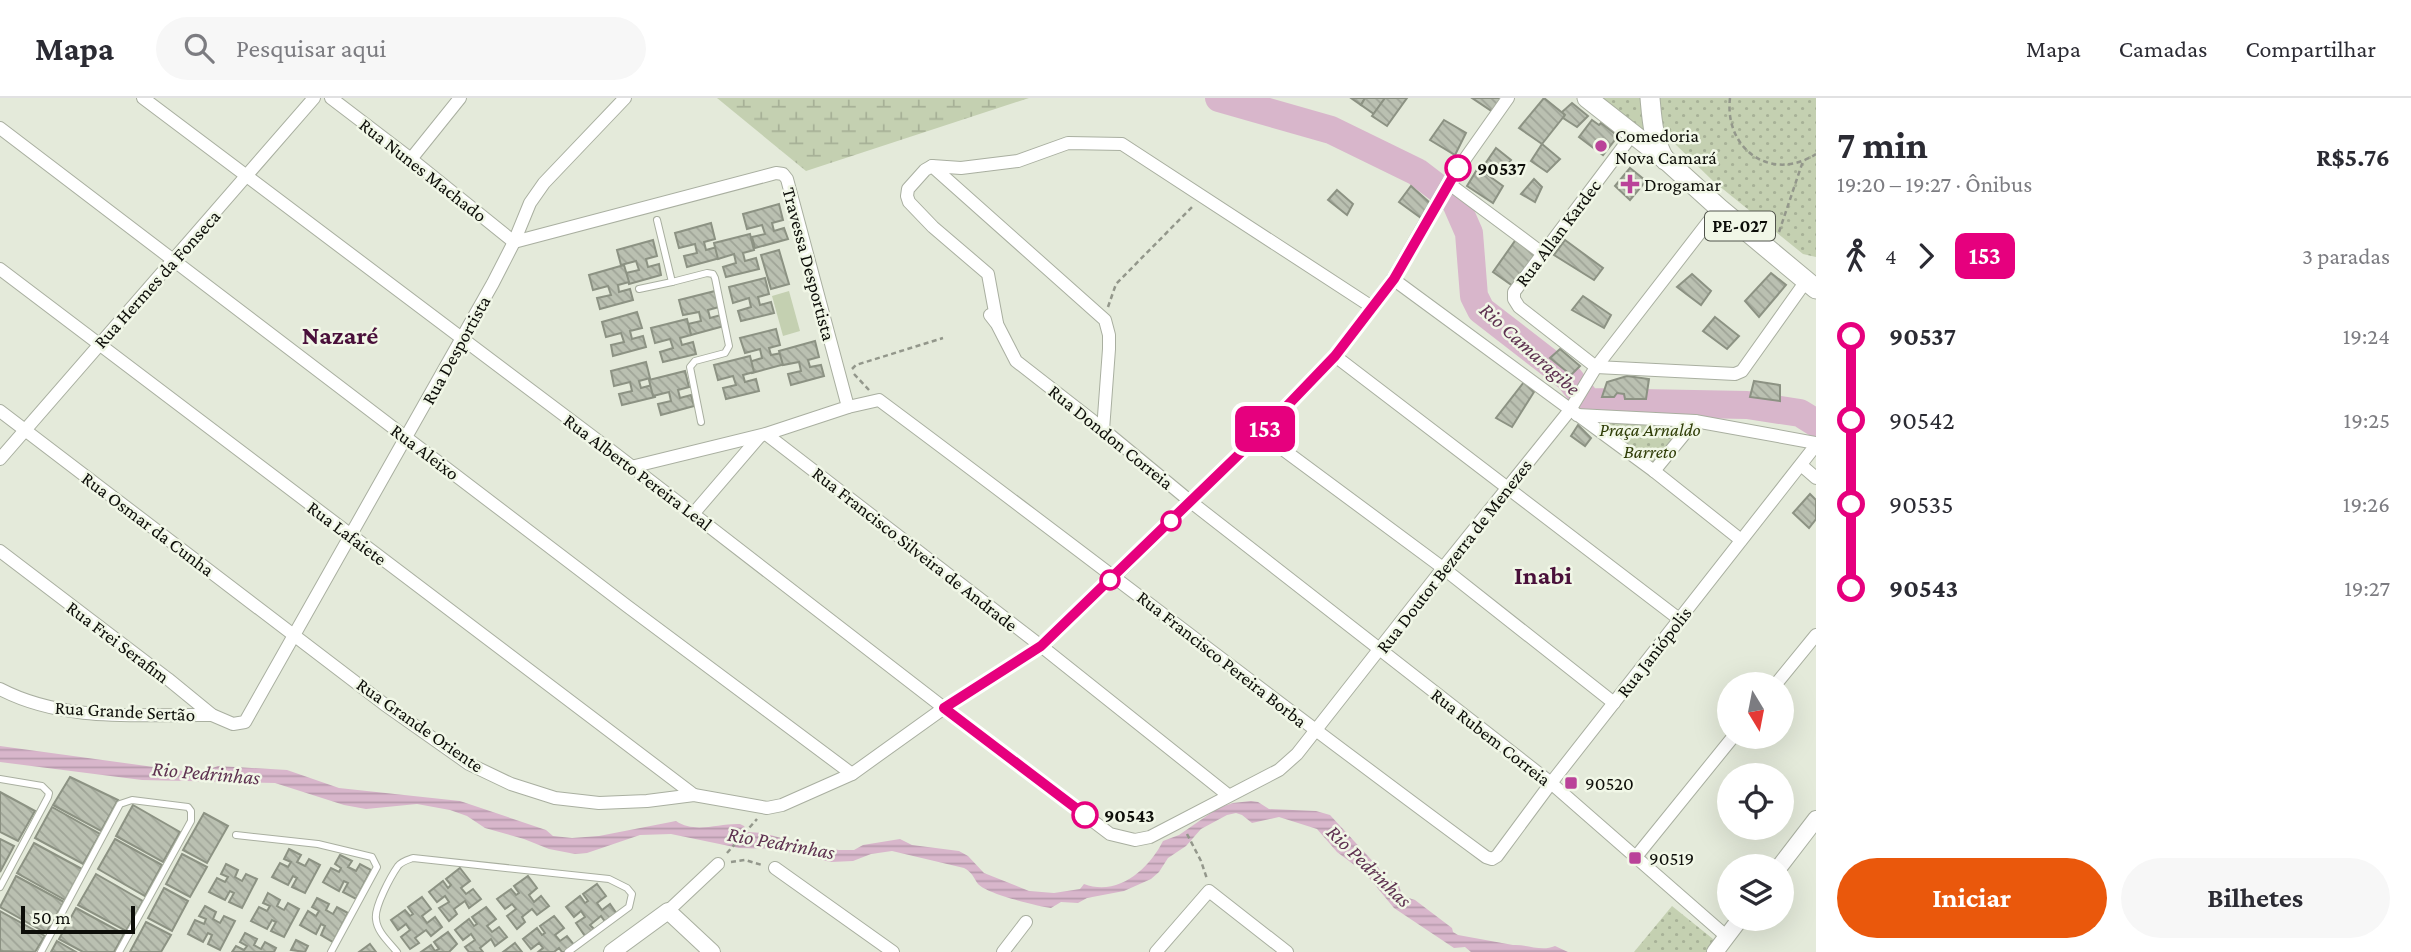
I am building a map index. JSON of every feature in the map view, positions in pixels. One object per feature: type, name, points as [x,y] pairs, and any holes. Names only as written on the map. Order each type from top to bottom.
[{"type":"main road","name":"PE-027","points":[[1587,98],[1666,160],[1811,285]]},
{"type":"main road","name":"PE-027","points":[[1650,98],[1655,136],[1666,160]]},
{"type":"street","name":"Rua Alberto Pereira Leal","points":[[143,98],[461,340],[616,449],[632,467],[1110,834],[1135,840]]},
{"type":"street","name":"Rua Hermes da Fonseca","points":[[0,460],[314,98]]},
{"type":"street","name":"Rua Nunes Machado","points":[[331,98],[514,242]]},
{"type":"street","points":[[411,159],[460,98]]},
{"type":"street","name":"Rua Desportista","points":[[239,724],[249,718],[407,438],[514,242],[530,203],[544,183],[625,98]]},
{"type":"street","name":"Rua Grande Oriente","points":[[295,636],[469,764],[512,784],[555,798],[599,803],[694,795],[766,808],[782,805],[852,774],[944,708],[1041,646],[1261,433],[1335,356],[1394,279],[1443,191],[1508,98]]},
{"type":"street","name":"Rua Aleixo","points":[[0,128],[852,774]]},
{"type":"street","name":"Rua Allan Kardec","points":[[1596,367],[1519,307],[1514,299],[1514,292],[1632,135]]},
{"type":"street","points":[[932,166],[961,168],[1018,161],[1068,143],[1122,144],[1372,307]]},
{"type":"street","points":[[932,166],[1105,320],[1110,349],[1103,430]]},
{"type":"street","name":"Rua Dondon Correia","points":[[932,166],[908,188],[909,202],[933,227],[988,274],[994,319],[1016,361],[1380,649]]},
{"type":"street","name":"Travessa Desportista","points":[[514,242],[776,173],[783,174],[848,407]]},
{"type":"street","points":[[1443,191],[1542,253]]},
{"type":"street","name":"Rua Doutor Bezerra de Menezes","points":[[1135,840],[1150,837],[1279,770],[1297,754],[1577,403],[1596,367],[1719,208]]},
{"type":"street","name":"Rua Lafaiete","points":[[0,270],[100,343],[351,537],[694,795]]},
{"type":"street","points":[[1394,279],[1577,403],[1654,471],[1741,540]]},
{"type":"street","points":[[1596,367],[1735,374],[1742,371],[1811,285]]},
{"type":"street","points":[[1335,356],[1679,620]]},
{"type":"street","points":[[632,467],[763,435],[848,407],[879,400]]},
{"type":"street","name":"Rua Francisco Pereira Borba","points":[[879,400],[1115,576],[1317,732],[1486,858],[1492,859]]},
{"type":"street","points":[[1577,403],[1695,421],[1816,444]]},
{"type":"street","name":"Rua Osmar da Cunha","points":[[0,411],[295,636]]},
{"type":"street","points":[[1654,471],[1695,421]]},
{"type":"street","points":[[1261,433],[1443,568],[1615,703]]},
{"type":"street","points":[[693,514],[763,435]]},
{"type":"street","name":"Rua Francisco Silveira de Andrade","points":[[763,435],[1041,646],[1228,795]]},
{"type":"street","name":"Rua Janiópolis","points":[[1492,859],[1816,444]]},
{"type":"street","points":[[1801,465],[1816,478]]},
{"type":"street","name":"Rua Frei Serafim","points":[[0,551],[212,715],[239,724]]},
{"type":"street","points":[[1786,672],[1816,635]]},
{"type":"street","name":"Rua Rubem Correia","points":[[1380,649],[1550,783],[1726,936]]},
{"type":"street","name":"Rua Grande Sertão","points":[[0,689],[22,700],[53,710],[212,715]]},
{"type":"street","points":[[1635,858],[1723,749]]},
{"type":"street","points":[[1789,854],[1816,819]]},
{"type":"street","points":[[612,952],[668,911],[722,859]]},
{"type":"street","points":[[775,868],[893,952]]},
{"type":"street","points":[[1156,952],[1209,891],[1287,952]]},
{"type":"street","points":[[668,911],[712,952]]},
{"type":"street","points":[[1003,952],[1026,922]]},
{"type":"street","points":[[1715,952],[1730,931]]},
{"type":"lane","points":[[657,220],[672,282]]},
{"type":"lane","points":[[639,289],[707,273],[713,274],[729,342],[725,354],[695,361],[690,367],[701,422]]},
{"type":"lane","points":[[0,779],[42,786],[48,793],[0,887]]},
{"type":"lane","points":[[41,952],[120,804],[132,800],[183,805],[191,811],[191,821],[119,952]]},
{"type":"lane","points":[[236,835],[318,844],[372,857],[377,867],[331,952]]},
{"type":"lane","points":[[397,952],[376,923],[376,909],[398,867],[404,860],[413,858],[609,879],[632,894],[629,906],[568,952]]},
{"type":"path","points":[[1730,98],[1731,126],[1745,150],[1770,163],[1787,165],[1816,154]]},
{"type":"path","points":[[1779,232],[1803,161]]},
{"type":"path","points":[[1105,320],[1116,284],[1203,197]]},
{"type":"path","points":[[879,400],[852,372],[852,368],[943,338]]},
{"type":"path","points":[[1185,831],[1206,874]]},
{"type":"path","points":[[722,859],[745,833]]},
{"type":"path","points":[[722,859],[745,860],[775,868]]},
{"type":"green space","points":[[717,98],[1029,98],[806,171]]},
{"type":"green space","points":[[1598,98],[1641,98],[1644,137]]},
{"type":"green space","points":[[1657,98],[1816,98],[1816,257],[1803,254],[1713,181],[1670,139],[1663,130]]},
{"type":"green space","points":[[789,291],[800,331],[783,336],[772,296]]},
{"type":"green space","name":"Praça Arnaldo Barreto","points":[[1577,415],[1695,421],[1654,471]]},
{"type":"green space","points":[[1672,906],[1718,943],[1711,952],[1634,952]]},
{"type":"water","name":"Rio Pedrinhas","points":[[0,746],[183,771],[201,772],[218,766],[287,770],[339,788],[460,801],[546,830],[553,836],[572,838],[599,836],[676,821],[691,827],[740,824],[748,832],[839,850],[854,850],[863,845],[900,839],[912,845],[959,851],[968,856],[984,873],[1029,891],[1054,893],[1080,889],[1084,884],[1109,887],[1131,878],[1150,861],[1163,841],[1179,835],[1218,808],[1251,801],[1269,809],[1316,811],[1330,815],[1384,877],[1399,885],[1402,896],[1415,900],[1458,935],[1539,948],[1555,946],[1568,952],[1471,952],[1465,947],[1454,948],[1394,908],[1365,873],[1337,852],[1317,829],[1279,817],[1252,823],[1236,813],[1227,815],[1201,829],[1186,846],[1168,858],[1151,879],[1124,891],[1087,898],[1078,903],[1061,902],[1051,908],[991,892],[978,884],[964,868],[892,851],[871,854],[853,861],[831,862],[776,849],[739,848],[671,834],[640,835],[587,853],[575,854],[549,849],[485,828],[467,816],[450,810],[417,804],[366,809],[344,805],[275,783],[142,780],[0,762]]},
{"type":"building","points":[[1351,98],[1365,98],[1361,105]]},
{"type":"building","points":[[1365,98],[1385,98],[1374,114],[1361,105]]},
{"type":"building","points":[[1385,98],[1407,98],[1387,126],[1372,116]]},
{"type":"building","points":[[1472,98],[1502,98],[1493,112]]},
{"type":"building","points":[[1544,98],[1565,115],[1542,144],[1519,128]]},
{"type":"building","points":[[1572,103],[1588,116],[1577,127],[1563,118],[1565,115],[1562,112]]},
{"type":"building","points":[[1444,120],[1466,133],[1455,155],[1430,140]]},
{"type":"building","name":"Comedoria Nova Camará","points":[[1592,120],[1599,125],[1601,123],[1618,136],[1603,155],[1579,137]]},
{"type":"building","points":[[1542,144],[1560,159],[1547,172],[1531,161]]},
{"type":"building","points":[[1496,148],[1511,160],[1501,175],[1485,164]]},
{"type":"building","points":[[1478,168],[1503,186],[1493,203],[1467,186]]},
{"type":"building","name":"Drogamar","points":[[1630,168],[1646,181],[1630,200],[1615,186]]},
{"type":"building","points":[[1534,179],[1542,187],[1535,202],[1521,194]]},
{"type":"building","points":[[1411,186],[1430,203],[1421,218],[1399,202]]},
{"type":"building","points":[[1337,190],[1353,204],[1347,215],[1328,200]]},
{"type":"building","points":[[779,204],[783,220],[772,223],[774,231],[784,228],[788,239],[755,248],[752,237],[765,234],[762,225],[747,229],[743,214]]},
{"type":"building","points":[[711,223],[715,239],[704,242],[706,250],[717,247],[720,258],[687,267],[684,256],[697,253],[695,244],[679,248],[675,233]]},
{"type":"building","points":[[750,234],[754,250],[743,253],[745,261],[756,258],[759,269],[726,277],[723,267],[736,263],[734,254],[718,259],[714,243]]},
{"type":"building","points":[[1517,238],[1536,254],[1513,286],[1493,272]]},
{"type":"building","points":[[653,240],[657,256],[646,259],[648,267],[659,264],[661,275],[629,284],[626,273],[639,270],[636,261],[621,265],[617,250]]},
{"type":"building","points":[[1565,240],[1603,268],[1594,280],[1554,255]]},
{"type":"building","points":[[779,250],[789,284],[771,289],[761,255]]},
{"type":"building","points":[[624,265],[629,282],[618,285],[619,292],[630,289],[633,300],[600,309],[597,298],[611,295],[608,286],[593,290],[589,275]]},
{"type":"building","points":[[1771,273],[1786,285],[1759,317],[1745,301]]},
{"type":"building","points":[[1692,274],[1711,291],[1701,305],[1677,287]]},
{"type":"building","points":[[765,278],[769,294],[758,297],[760,305],[771,302],[774,313],[741,321],[738,311],[751,307],[749,298],[733,303],[729,287]]},
{"type":"building","points":[[715,291],[719,307],[708,310],[710,318],[721,315],[724,326],[691,335],[688,324],[701,321],[699,312],[683,315],[679,300]]},
{"type":"building","points":[[1583,296],[1611,315],[1604,328],[1572,310]]},
{"type":"building","points":[[637,312],[642,328],[630,331],[632,339],[643,336],[646,347],[613,356],[611,345],[624,342],[621,333],[606,337],[602,322]]},
{"type":"building","points":[[1715,317],[1739,336],[1727,349],[1703,331]]},
{"type":"building","points":[[687,319],[691,335],[680,338],[682,345],[693,342],[696,354],[663,362],[660,352],[673,348],[670,339],[655,343],[651,328]]},
{"type":"building","points":[[776,329],[780,345],[769,348],[771,355],[782,353],[785,364],[752,373],[749,362],[762,358],[760,349],[745,353],[740,338]]},
{"type":"building","points":[[815,341],[819,357],[808,360],[810,367],[821,365],[824,376],[791,385],[788,374],[801,371],[799,362],[783,365],[779,351]]},
{"type":"building","points":[[1560,349],[1580,366],[1571,375],[1550,358]]},
{"type":"building","points":[[750,356],[754,372],[743,375],[745,382],[756,379],[759,391],[726,399],[723,388],[736,385],[733,376],[718,380],[714,365]]},
{"type":"building","points":[[646,362],[650,378],[639,381],[641,388],[652,385],[655,397],[622,405],[619,394],[632,391],[630,382],[614,386],[611,371]]},
{"type":"building","points":[[685,371],[689,387],[678,390],[680,398],[691,395],[694,406],[661,415],[658,404],[671,401],[669,392],[653,396],[649,380]]},
{"type":"building","points":[[1627,376],[1649,379],[1646,399],[1625,399],[1624,394],[1617,393],[1614,397],[1602,397],[1607,382]]},
{"type":"building","points":[[1754,381],[1780,385],[1780,401],[1750,397]]},
{"type":"building","points":[[1524,382],[1534,392],[1512,427],[1496,418]]},
{"type":"building","points":[[1578,425],[1591,438],[1585,446],[1571,436]]},
{"type":"building","points":[[1810,494],[1816,500],[1816,519],[1809,528],[1793,513]]},
{"type":"building","points":[[70,777],[118,800],[101,831],[53,805]]},
{"type":"building","points":[[0,792],[35,811],[18,841],[0,832]]},
{"type":"building","points":[[133,805],[180,832],[163,862],[116,836]]},
{"type":"building","points":[[52,807],[100,834],[83,864],[35,838]]},
{"type":"building","points":[[204,813],[228,826],[207,863],[183,850]]},
{"type":"building","points":[[0,839],[14,846],[0,872]]},
{"type":"building","points":[[115,839],[162,865],[145,896],[98,869]]},
{"type":"building","points":[[34,843],[82,869],[65,900],[17,873]]},
{"type":"building","points":[[289,849],[301,855],[297,862],[305,866],[309,859],[320,865],[305,893],[292,887],[297,878],[293,876],[288,885],[272,877],[280,863],[288,867],[291,862],[284,859]]},
{"type":"building","points":[[182,854],[207,867],[190,897],[166,884]]},
{"type":"building","points":[[340,855],[352,861],[348,867],[356,871],[360,864],[371,870],[356,899],[343,892],[348,883],[344,881],[339,891],[323,882],[331,868],[339,872],[341,868],[335,864]]},
{"type":"building","points":[[226,864],[238,870],[235,877],[242,881],[246,874],[257,879],[242,908],[229,902],[234,893],[230,891],[225,900],[209,892],[217,878],[225,882],[228,877],[221,874]]},
{"type":"building","points":[[460,868],[470,881],[461,888],[466,894],[473,889],[481,899],[469,908],[465,901],[454,909],[457,914],[449,921],[439,908],[449,902],[445,896],[437,902],[429,892],[443,881],[448,888],[451,885],[446,879]]},
{"type":"building","points":[[96,874],[143,901],[126,931],[78,905]]},
{"type":"building","points":[[16,876],[64,902],[46,933],[0,907]]},
{"type":"building","points":[[528,876],[537,888],[529,895],[534,902],[541,896],[549,906],[537,915],[532,909],[522,917],[525,922],[517,929],[507,916],[516,909],[512,904],[505,909],[497,899],[511,889],[516,895],[519,893],[514,886]]},
{"type":"building","points":[[597,884],[606,896],[597,903],[602,910],[610,904],[617,914],[606,923],[601,916],[590,925],[594,929],[585,936],[576,923],[585,917],[581,911],[574,917],[566,907],[580,896],[585,903],[588,901],[583,894]]},
{"type":"building","points":[[164,888],[188,901],[172,931],[148,918]]},
{"type":"building","points":[[268,893],[280,900],[277,906],[284,910],[288,903],[299,909],[284,937],[271,931],[276,922],[272,920],[267,929],[251,921],[259,907],[267,911],[270,906],[263,903]]},
{"type":"building","points":[[422,897],[431,909],[422,916],[427,923],[435,917],[442,927],[431,936],[426,930],[415,938],[419,943],[410,949],[401,937],[410,930],[406,924],[398,930],[391,920],[405,910],[410,916],[413,914],[408,907]]},
{"type":"building","points":[[317,898],[329,904],[326,910],[333,914],[337,907],[348,913],[333,942],[321,935],[325,926],[321,924],[316,934],[300,925],[308,911],[316,916],[319,911],[312,907]]},
{"type":"building","points":[[205,906],[216,912],[213,919],[220,923],[224,916],[235,921],[220,950],[208,944],[212,935],[208,933],[203,942],[188,934],[195,920],[204,924],[206,919],[199,916]]},
{"type":"building","points":[[486,907],[496,919],[487,926],[492,932],[499,927],[507,937],[495,946],[491,939],[480,948],[483,952],[469,952],[465,947],[475,940],[471,934],[463,940],[455,930],[469,919],[474,926],[477,924],[472,917]]},
{"type":"building","points":[[76,908],[124,934],[114,952],[83,952],[59,939]]},
{"type":"building","points":[[0,911],[45,936],[35,952],[0,951]]},
{"type":"building","points":[[554,916],[564,928],[555,935],[560,941],[567,936],[575,946],[567,952],[562,952],[559,948],[554,952],[538,952],[543,948],[539,943],[531,949],[523,939],[537,928],[542,935],[545,933],[540,926]]},
{"type":"building","points":[[146,922],[171,935],[161,952],[130,952]]},
{"type":"building","points":[[448,932],[457,944],[449,952],[421,952],[431,945],[435,951],[439,949],[434,942]]},
{"type":"building","points":[[245,933],[257,939],[254,945],[261,949],[265,942],[276,948],[274,952],[232,952],[236,946],[244,950],[247,946],[240,942]]},
{"type":"building","points":[[296,940],[308,946],[305,952],[291,950]]},
{"type":"building","points":[[57,941],[76,952],[51,952]]},
{"type":"building","points":[[515,943],[522,952],[503,952]]},
{"type":"building","points":[[370,944],[376,952],[359,952]]},
{"type":"waterway","name":"Rio Camaragibe","points":[[1219,98],[1331,130],[1417,172],[1455,201],[1469,233],[1474,296],[1481,310],[1569,378],[1588,402],[1747,405],[1800,413],[1816,423]]},
{"type":"bus line","name":"153","points":[[1085,815],[944,708],[1041,646],[1261,433],[1335,356],[1394,279],[1458,168]]},
{"type":"place","name":"Comedoria Nova Camará","points":[[1601,146]]},
{"type":"place","name":"90537","points":[[1458,168]]},
{"type":"place","name":"Drogamar","points":[[1630,184]]},
{"type":"place","name":"90520","points":[[1571,783]]},
{"type":"place","name":"90543","points":[[1085,815]]},
{"type":"place","name":"90519","points":[[1635,858]]},
{"type":"district","name":"Nazaré","points":[[340,335]]},
{"type":"district","name":"Inabi","points":[[1543,575]]}]
